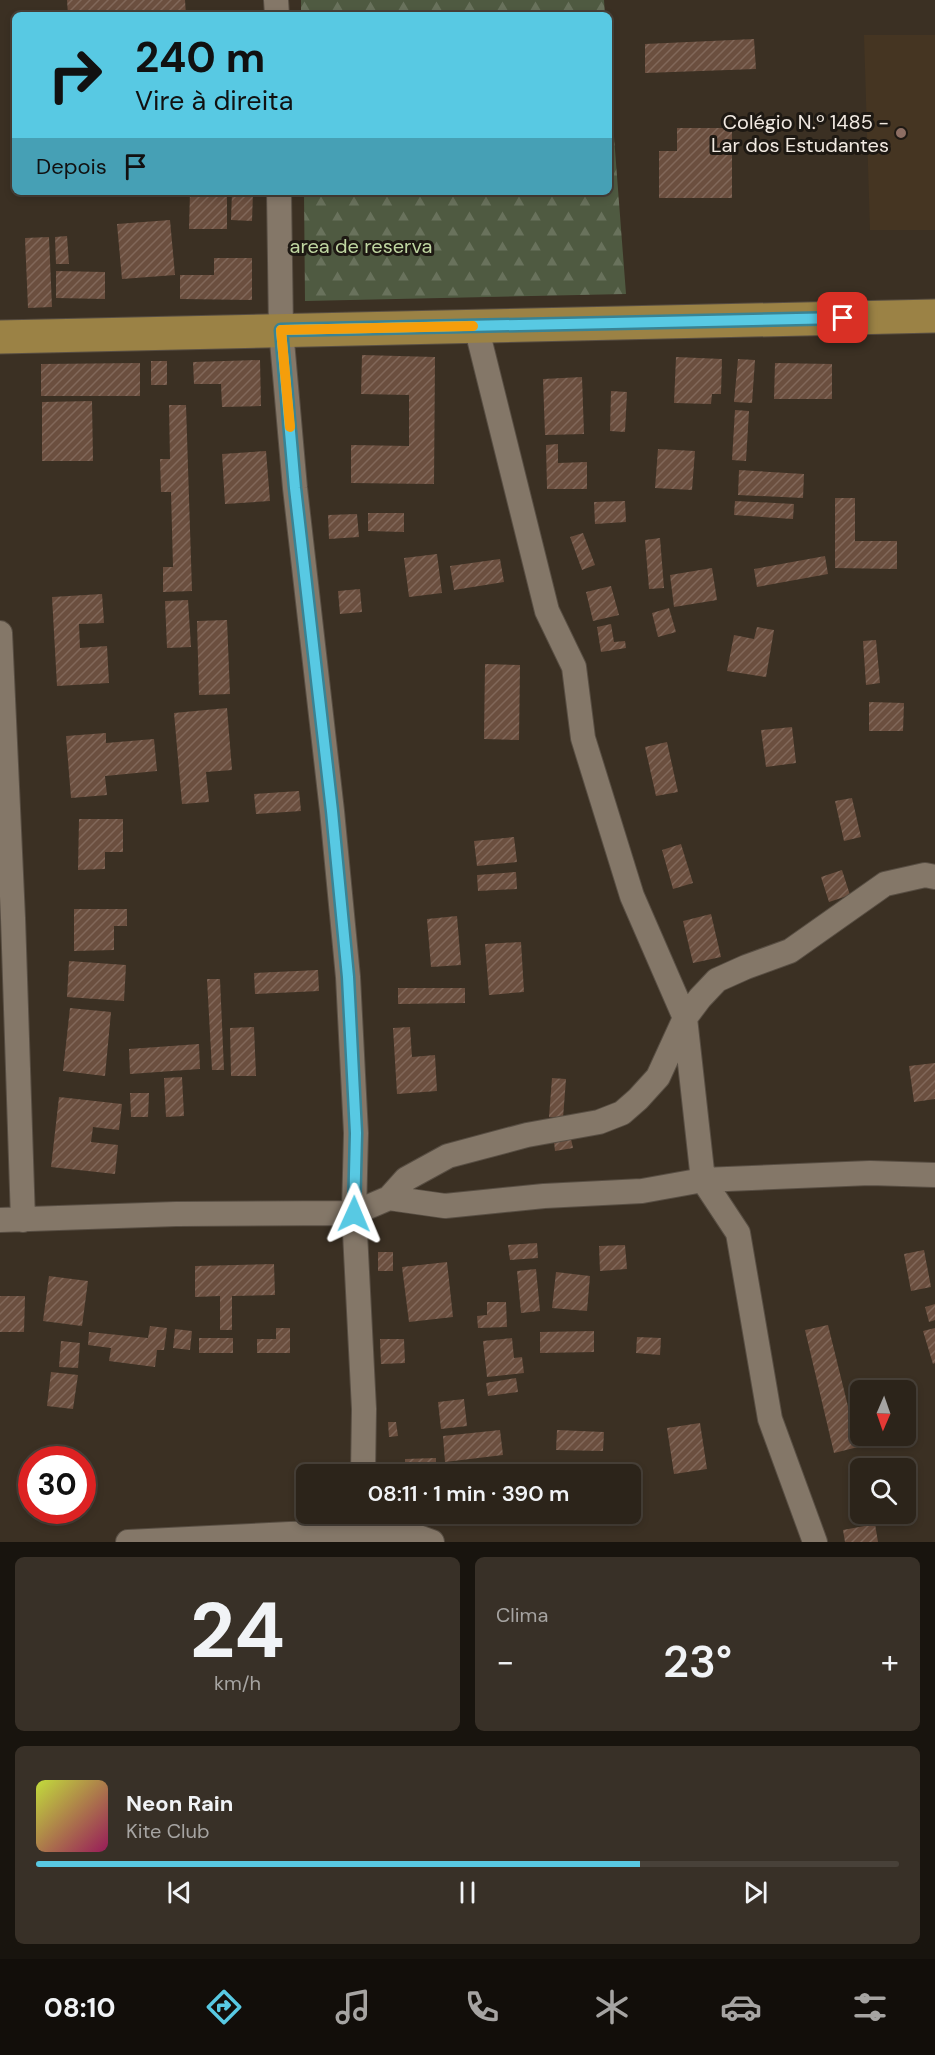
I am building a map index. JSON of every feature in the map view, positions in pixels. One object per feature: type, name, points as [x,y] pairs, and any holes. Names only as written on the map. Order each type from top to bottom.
[{"type":"main road","points":[[0,337],[935,315]]},
{"type":"street","points":[[279,195],[281,330],[295,488],[332,811],[348,977],[356,1133],[354,1214],[364,1409],[363,1464]]},
{"type":"street","points":[[476,326],[547,611],[574,667],[583,738],[632,896],[685,1018],[703,1180],[738,1233],[770,1419],[815,1542]]},
{"type":"street","points":[[0,633],[13,918],[12,1220],[176,1214],[354,1214],[389,1198],[406,1179],[448,1156],[527,1135],[599,1122],[622,1113],[658,1077],[685,1018],[717,980],[790,951],[885,884],[925,875],[935,877]]},
{"type":"street","points":[[389,1198],[445,1206],[544,1196],[642,1191],[703,1180],[870,1173],[935,1176]]},
{"type":"street","points":[[128,1542],[362,1529],[402,1531],[432,1542]]},
{"type":"shaded area","name":"Colégio N.º 1485 - Lar dos Estudantes","points":[[864,35],[935,35],[935,230],[870,230]]},
{"type":"green space","points":[[301,0],[604,0],[605,12],[301,12]]},
{"type":"green space","name":"area de reserva","points":[[612,110],[626,294],[305,301],[304,195],[612,195]]},
{"type":"building","points":[[67,0],[185,0],[186,12],[68,12]]},
{"type":"building","points":[[754,39],[756,69],[645,73],[645,44]]},
{"type":"building","points":[[677,128],[732,128],[732,198],[659,198],[659,151],[677,151]]},
{"type":"building","points":[[190,195],[227,195],[227,229],[189,229]]},
{"type":"building","points":[[232,195],[253,195],[252,221],[231,220]]},
{"type":"building","points":[[170,220],[175,275],[122,279],[117,224]]},
{"type":"building","points":[[67,236],[69,264],[56,264],[55,237]]},
{"type":"building","points":[[49,237],[52,307],[28,308],[25,238]]},
{"type":"building","points":[[214,258],[252,258],[252,300],[180,299],[180,275],[214,275]]},
{"type":"building","points":[[56,271],[105,272],[105,299],[56,298]]},
{"type":"building","points":[[362,355],[435,357],[434,484],[351,483],[351,445],[409,446],[409,395],[361,394]]},
{"type":"building","points":[[676,357],[722,359],[721,394],[712,394],[711,404],[674,403]]},
{"type":"building","points":[[738,359],[755,360],[752,403],[734,402]]},
{"type":"building","points":[[260,360],[261,406],[222,407],[221,384],[194,384],[193,362]]},
{"type":"building","points":[[151,361],[167,361],[167,385],[151,385]]},
{"type":"building","points":[[140,363],[140,396],[41,396],[41,364]]},
{"type":"building","points":[[775,363],[832,364],[832,399],[774,399]]},
{"type":"building","points":[[582,377],[584,434],[545,435],[543,379]]},
{"type":"building","points":[[611,391],[627,392],[625,432],[610,431]]},
{"type":"building","points":[[92,401],[93,461],[42,461],[42,402]]},
{"type":"building","points":[[169,405],[186,405],[192,591],[163,592],[163,567],[173,567],[171,492],[161,492],[160,459],[170,459]]},
{"type":"building","points":[[735,410],[749,411],[746,461],[732,460]]},
{"type":"building","points":[[558,444],[558,463],[587,462],[587,489],[547,489],[546,445]]},
{"type":"building","points":[[658,449],[695,451],[692,490],[655,488]]},
{"type":"building","points":[[266,451],[270,501],[225,504],[222,454]]},
{"type":"building","points":[[739,470],[804,474],[803,498],[738,495]]},
{"type":"building","points":[[835,498],[855,498],[855,541],[897,541],[897,569],[835,568]]},
{"type":"building","points":[[625,501],[626,522],[595,524],[594,502]]},
{"type":"building","points":[[735,501],[794,504],[793,519],[734,515]]},
{"type":"building","points":[[368,513],[404,513],[404,532],[368,531]]},
{"type":"building","points":[[357,514],[359,537],[329,539],[328,515]]},
{"type":"building","points":[[583,533],[595,565],[582,570],[570,537]]},
{"type":"building","points":[[660,538],[664,588],[649,589],[645,540]]},
{"type":"building","points":[[437,554],[442,593],[409,597],[404,558]]},
{"type":"building","points":[[825,556],[828,574],[757,587],[754,569]]},
{"type":"building","points":[[500,559],[504,582],[454,590],[450,566]]},
{"type":"building","points":[[712,568],[717,600],[674,607],[670,575]]},
{"type":"building","points":[[611,586],[619,615],[593,621],[586,592]]},
{"type":"building","points":[[360,589],[362,612],[340,614],[338,591]]},
{"type":"building","points":[[102,594],[104,623],[79,624],[80,648],[107,646],[109,683],[57,686],[52,597]]},
{"type":"building","points":[[188,600],[191,647],[167,648],[165,601]]},
{"type":"building","points":[[669,608],[676,632],[658,637],[652,613]]},
{"type":"building","points":[[227,620],[230,694],[199,695],[197,621]]},
{"type":"building","points":[[611,624],[614,642],[625,641],[626,648],[601,652],[597,627]]},
{"type":"building","points":[[757,627],[774,630],[766,677],[727,671],[734,635],[754,639]]},
{"type":"building","points":[[876,640],[880,683],[866,685],[863,641]]},
{"type":"building","points":[[485,664],[520,665],[519,740],[484,739]]},
{"type":"building","points":[[869,702],[904,703],[903,731],[869,731]]},
{"type":"building","points":[[227,708],[232,770],[206,772],[209,802],[182,804],[174,713]]},
{"type":"building","points":[[792,727],[796,763],[766,767],[761,730]]},
{"type":"building","points":[[106,733],[106,743],[154,739],[157,771],[105,776],[107,795],[71,798],[66,736]]},
{"type":"building","points":[[667,742],[678,792],[656,796],[645,747]]},
{"type":"building","points":[[299,791],[301,811],[256,814],[254,794]]},
{"type":"building","points":[[852,798],[861,837],[844,841],[835,801]]},
{"type":"building","points":[[79,819],[123,819],[123,852],[105,852],[105,869],[78,870]]},
{"type":"building","points":[[514,837],[517,862],[477,866],[474,841]]},
{"type":"building","points":[[681,844],[693,883],[673,889],[662,850]]},
{"type":"building","points":[[842,870],[850,895],[829,902],[821,877]]},
{"type":"building","points":[[516,872],[517,889],[478,891],[477,875]]},
{"type":"building","points":[[74,909],[127,909],[127,926],[114,926],[114,950],[74,951]]},
{"type":"building","points":[[711,914],[721,957],[693,963],[683,921]]},
{"type":"building","points":[[457,916],[461,965],[431,967],[427,919]]},
{"type":"building","points":[[521,942],[524,992],[489,995],[485,944]]},
{"type":"building","points":[[69,961],[126,965],[124,1001],[67,997]]},
{"type":"building","points":[[318,970],[319,991],[255,994],[254,973]]},
{"type":"building","points":[[207,979],[220,979],[224,1070],[212,1070]]},
{"type":"building","points":[[398,988],[465,988],[465,1003],[398,1004]]},
{"type":"building","points":[[70,1008],[111,1012],[105,1076],[63,1071]]},
{"type":"building","points":[[254,1027],[256,1076],[231,1076],[230,1028]]},
{"type":"building","points":[[410,1027],[412,1057],[435,1055],[437,1091],[397,1094],[393,1028]]},
{"type":"building","points":[[199,1044],[200,1069],[130,1074],[129,1049]]},
{"type":"building","points":[[935,1063],[935,1099],[914,1102],[909,1066]]},
{"type":"building","points":[[182,1077],[184,1116],[166,1117],[164,1078]]},
{"type":"building","points":[[552,1078],[566,1079],[563,1118],[549,1117]]},
{"type":"building","points":[[130,1093],[149,1093],[148,1117],[131,1117]]},
{"type":"building","points":[[59,1097],[122,1104],[119,1130],[93,1127],[91,1142],[118,1145],[115,1174],[51,1167]]},
{"type":"building","points":[[571,1139],[573,1148],[555,1151],[554,1142]]},
{"type":"building","points":[[537,1243],[538,1258],[510,1260],[508,1245]]},
{"type":"building","points":[[625,1245],[627,1269],[600,1271],[599,1246]]},
{"type":"building","points":[[924,1250],[931,1287],[911,1291],[904,1254]]},
{"type":"building","points":[[378,1252],[393,1252],[393,1271],[378,1271]]},
{"type":"building","points":[[447,1262],[453,1317],[409,1322],[402,1267]]},
{"type":"building","points":[[274,1264],[275,1295],[232,1296],[232,1330],[220,1330],[220,1296],[195,1297],[195,1266]]},
{"type":"building","points":[[536,1269],[540,1311],[521,1313],[517,1271]]},
{"type":"building","points":[[556,1272],[590,1276],[587,1311],[552,1308]]},
{"type":"building","points":[[49,1276],[88,1281],[82,1326],[43,1321]]},
{"type":"building","points":[[0,1296],[25,1296],[24,1332],[0,1332]]},
{"type":"building","points":[[487,1302],[506,1302],[507,1327],[478,1328],[477,1316],[487,1315]]},
{"type":"building","points":[[935,1304],[935,1320],[929,1322],[925,1307]]},
{"type":"building","points":[[828,1325],[850,1414],[850,1446],[858,1447],[834,1453],[805,1330]]},
{"type":"building","points":[[150,1326],[167,1328],[164,1350],[157,1350],[155,1367],[109,1361],[111,1348],[88,1345],[89,1332],[148,1338]]},
{"type":"building","points":[[276,1328],[290,1328],[290,1353],[257,1353],[257,1339],[276,1339]]},
{"type":"building","points":[[935,1328],[935,1363],[933,1364],[923,1331]]},
{"type":"building","points":[[175,1329],[192,1331],[190,1350],[173,1348]]},
{"type":"building","points":[[594,1331],[594,1352],[540,1353],[540,1332]]},
{"type":"building","points":[[637,1337],[661,1338],[660,1355],[636,1353]]},
{"type":"building","points":[[199,1338],[233,1338],[233,1353],[199,1353]]},
{"type":"building","points":[[512,1338],[514,1358],[522,1357],[524,1373],[487,1377],[483,1341]]},
{"type":"building","points":[[380,1339],[404,1339],[405,1363],[381,1364]]},
{"type":"building","points":[[61,1341],[80,1343],[78,1368],[59,1367]]},
{"type":"building","points":[[51,1372],[78,1375],[73,1409],[47,1406]]},
{"type":"building","points":[[516,1378],[518,1392],[488,1396],[486,1383]]},
{"type":"building","points":[[464,1399],[467,1426],[441,1429],[438,1402]]},
{"type":"building","points":[[388,1422],[396,1422],[398,1436],[389,1437]]},
{"type":"building","points":[[700,1423],[707,1469],[674,1474],[667,1428]]},
{"type":"building","points":[[500,1430],[503,1455],[445,1462],[443,1436]]},
{"type":"building","points":[[557,1430],[604,1432],[603,1451],[556,1450]]},
{"type":"building","points":[[436,1458],[436,1464],[405,1464],[405,1459]]},
{"type":"building","points":[[875,1524],[878,1542],[845,1542],[843,1530]]},
{"type":"slow traffic","points":[[290,427],[281,330],[473,326]]},
{"type":"place","name":"Colégio N.º 1485 - Lar dos Estudantes","points":[[901,133]]},
{"type":"route","points":[[354,1214],[356,1133],[348,977],[332,811],[295,488],[281,330],[843,318]]}]
